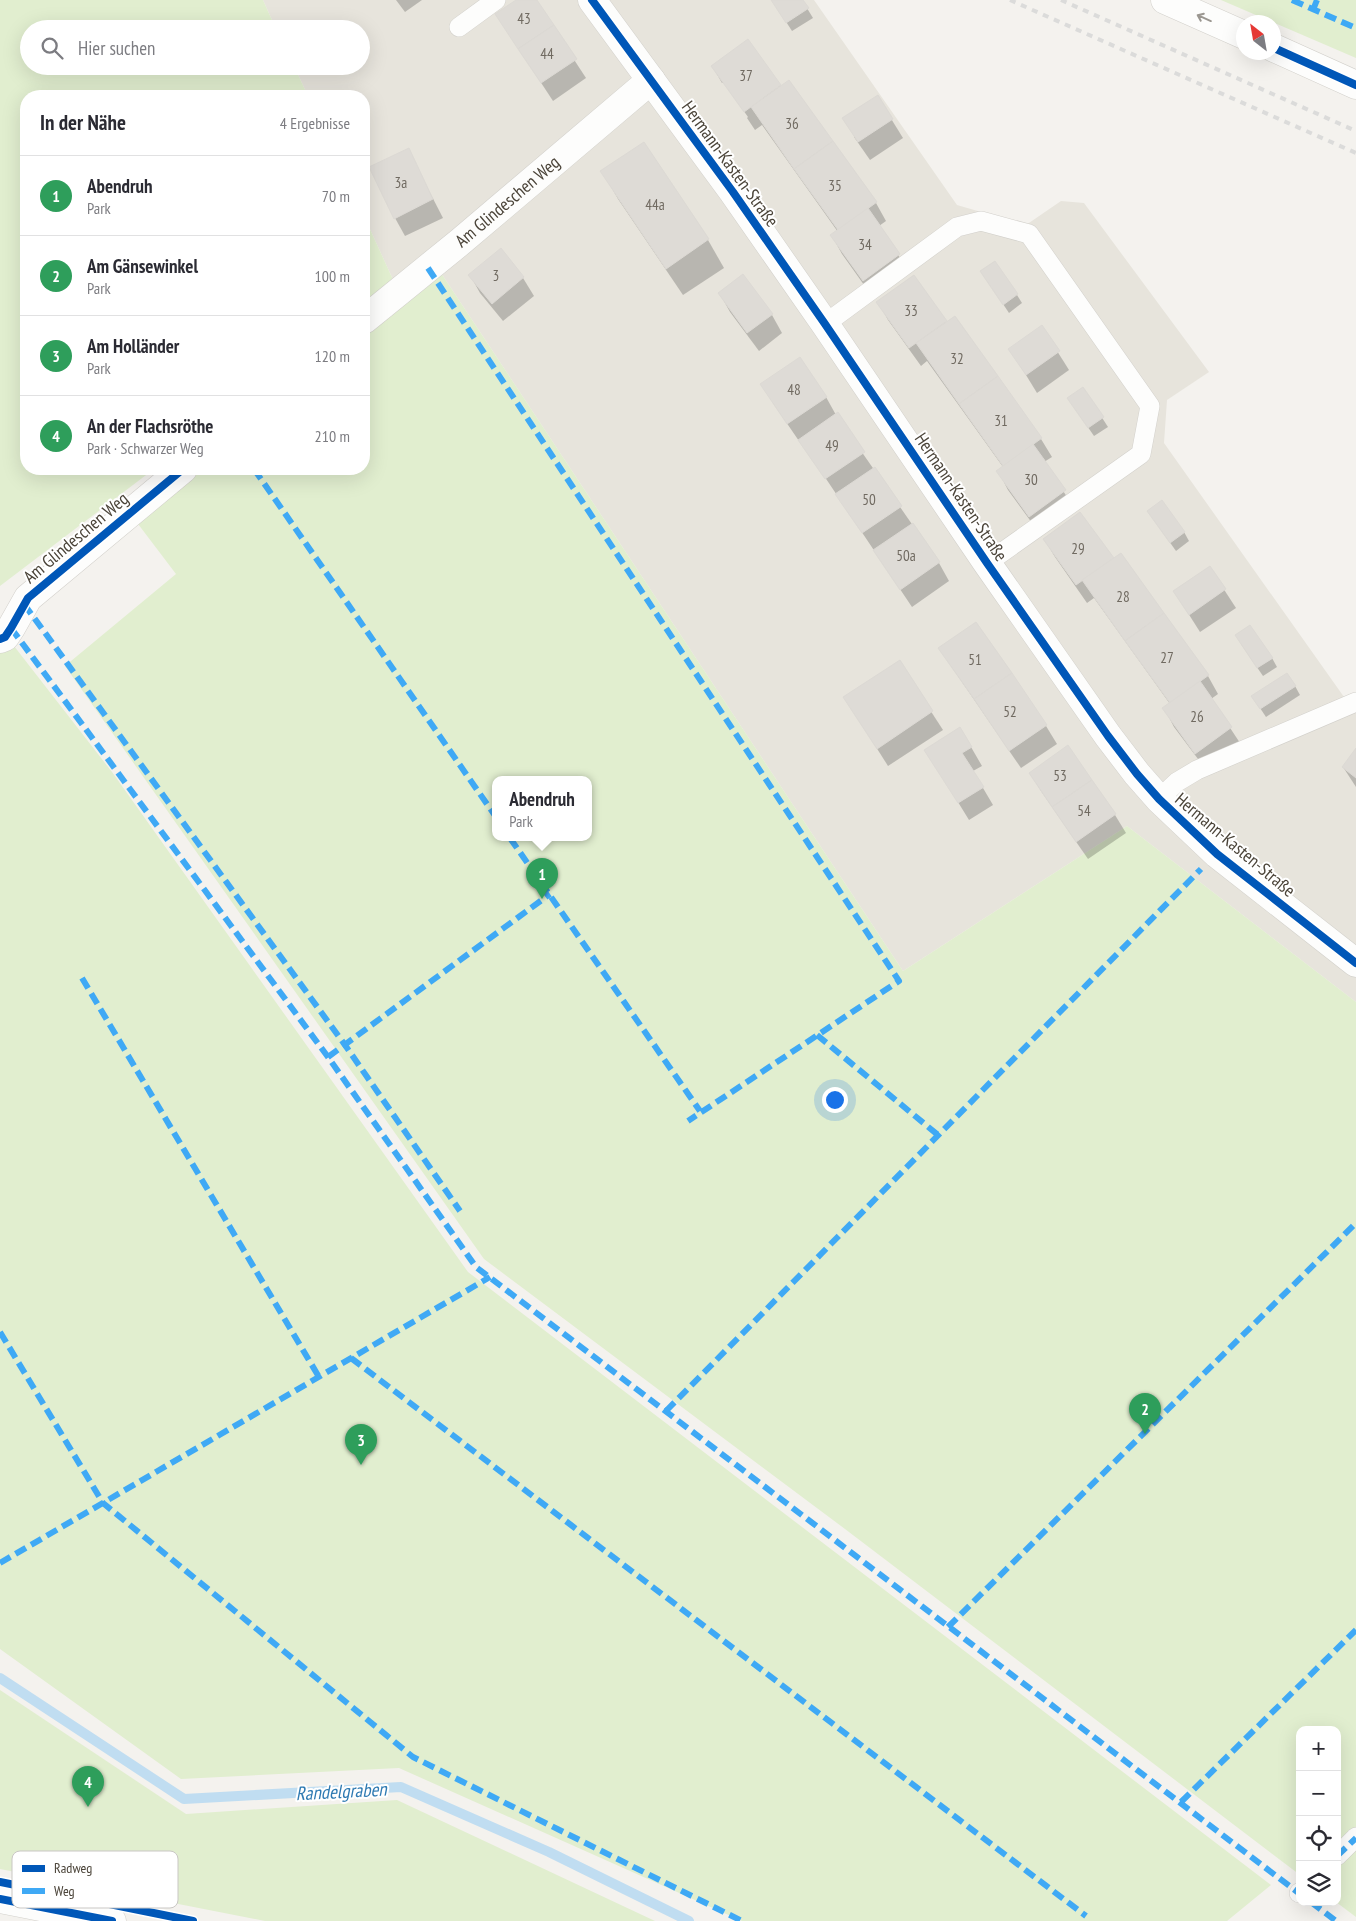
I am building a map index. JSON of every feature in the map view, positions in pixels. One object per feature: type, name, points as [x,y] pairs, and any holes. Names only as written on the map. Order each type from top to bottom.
[{"type":"street","name":"Hermann-Kasten-Straße","points":[[592,0],[733,192],[987,563],[1136,774],[1159,799],[1217,854],[1356,963]]},
{"type":"street","points":[[1165,0],[1236,31]]},
{"type":"street","points":[[1281,51],[1356,85]]},
{"type":"street","name":"Am Glindeschen Weg","points":[[370,315],[460,242],[651,80]]},
{"type":"street","name":"Am Glindeschen Weg","points":[[0,639],[5,637],[28,598],[176,475]]},
{"type":"street","points":[[46,1908],[112,1921]]},
{"type":"lane","points":[[459,27],[496,0]]},
{"type":"lane","points":[[825,324],[957,227],[981,221],[1029,234],[1150,406],[1141,454],[987,563]]},
{"type":"lane","points":[[1159,799],[1176,782],[1197,770],[1356,702]]},
{"type":"lane","points":[[1341,1852],[1356,1838]]},
{"type":"shaded area","points":[[263,0],[814,0],[957,205],[1026,225],[1061,201],[1084,203],[1209,372],[1167,400],[1164,443],[1344,697],[1356,692],[1356,1002],[1127,826],[903,971],[441,273],[395,284],[370,229],[370,90],[305,90],[298,75],[370,75],[370,20],[272,20]]},
{"type":"green space","points":[[0,0],[263,0],[272,20],[20,20],[20,75],[298,75],[305,90],[20,90],[20,475],[146,475],[0,586]]},
{"type":"green space","points":[[1221,0],[1356,0],[1356,58],[1281,26],[1281,15],[1256,15]]},
{"type":"green space","points":[[370,229],[395,284],[370,303]]},
{"type":"green space","points":[[441,273],[903,971],[1127,826],[1356,1002],[1356,1917],[1341,1906],[1341,1726],[1296,1726],[1296,1872],[845,1529],[484,1259],[65,666],[176,574],[135,520],[191,475],[370,475],[370,330]]},
{"type":"green space","points":[[14,646],[112,772],[468,1272],[1271,1885],[1227,1921],[742,1921],[399,1768],[181,1779],[0,1649],[0,652]]},
{"type":"green space","points":[[0,1690],[186,1814],[397,1800],[655,1921],[265,1921],[178,1904],[178,1851],[12,1851],[12,1871],[0,1869]]},
{"type":"building","points":[[516,0],[537,0],[554,25],[518,49],[495,14]]},
{"type":"building","points":[[771,0],[803,0],[809,8],[786,23]]},
{"type":"building","points":[[554,25],[577,59],[541,83],[518,49]]},
{"type":"building","points":[[748,39],[781,85],[744,112],[711,66]]},
{"type":"building","points":[[789,80],[833,141],[794,169],[751,107]]},
{"type":"building","points":[[878,95],[893,119],[858,142],[842,118]]},
{"type":"building","points":[[833,141],[877,202],[838,230],[794,169]]},
{"type":"building","points":[[644,142],[709,239],[666,269],[600,171]]},
{"type":"building","points":[[409,148],[433,199],[394,219],[370,167]]},
{"type":"building","points":[[868,208],[900,254],[863,281],[830,235]]},
{"type":"building","points":[[501,248],[524,277],[492,304],[468,275]]},
{"type":"building","points":[[995,261],[1018,294],[1003,305],[980,271]]},
{"type":"building","points":[[743,274],[773,314],[747,333],[718,293]]},
{"type":"building","points":[[914,275],[947,321],[909,348],[876,302]]},
{"type":"building","points":[[955,316],[998,376],[959,404],[916,343]]},
{"type":"building","points":[[1042,325],[1060,351],[1026,375],[1008,349]]},
{"type":"building","points":[[800,357],[827,397],[787,424],[760,384]]},
{"type":"building","points":[[998,376],[1042,438],[1003,466],[959,404]]},
{"type":"building","points":[[1083,387],[1104,417],[1088,428],[1067,398]]},
{"type":"building","points":[[838,412],[865,452],[825,479],[798,440]]},
{"type":"building","points":[[1033,444],[1066,490],[1029,517],[996,471]]},
{"type":"building","points":[[875,467],[902,506],[862,533],[835,494]]},
{"type":"building","points":[[1162,500],[1185,532],[1170,543],[1147,511]]},
{"type":"building","points":[[1080,512],[1114,558],[1076,585],[1043,539]]},
{"type":"building","points":[[913,523],[940,562],[900,590],[873,550]]},
{"type":"building","points":[[1121,553],[1164,613],[1125,641],[1082,580]]},
{"type":"building","points":[[1210,566],[1226,589],[1189,615],[1173,591]]},
{"type":"building","points":[[1164,613],[1209,675],[1170,703],[1125,641]]},
{"type":"building","points":[[976,622],[1012,673],[974,699],[938,648]]},
{"type":"building","points":[[1250,625],[1273,658],[1257,668],[1235,635]]},
{"type":"building","points":[[900,660],[933,711],[877,749],[843,697]]},
{"type":"building","points":[[1012,673],[1047,725],[1009,751],[974,699]]},
{"type":"building","points":[[1287,673],[1296,686],[1260,709],[1251,696]]},
{"type":"building","points":[[1200,681],[1232,727],[1195,754],[1162,708]]},
{"type":"building","points":[[960,727],[972,747],[962,753],[984,787],[958,803],[924,750]]},
{"type":"building","points":[[1068,745],[1092,780],[1052,807],[1029,773]]},
{"type":"building","points":[[1356,748],[1356,778],[1342,767]]},
{"type":"building","points":[[1092,780],[1116,814],[1076,842],[1052,807]]},
{"type":"waterway","name":"Randelgraben","points":[[0,1678],[184,1799],[401,1787],[549,1852],[689,1921]]},
{"type":"railway","points":[[1010,0],[1356,153]]},
{"type":"railway","points":[[1061,0],[1356,131]]},
{"type":"marked path","points":[[1292,0],[1356,28]]},
{"type":"marked path","points":[[1313,10],[1317,0]]},
{"type":"marked path","points":[[428,268],[899,981],[688,1121]]},
{"type":"marked path","points":[[258,475],[492,811]]},
{"type":"marked path","points":[[24,604],[345,1045],[460,1211]]},
{"type":"marked path","points":[[11,628],[328,1057],[476,1267],[1296,1891]]},
{"type":"marked path","points":[[512,841],[700,1111]]},
{"type":"marked path","points":[[666,1411],[1201,869]]},
{"type":"marked path","points":[[328,1057],[550,894]]},
{"type":"marked path","points":[[82,978],[319,1377]]},
{"type":"marked path","points":[[817,1035],[938,1135]]},
{"type":"marked path","points":[[948,1627],[1356,1223]]},
{"type":"marked path","points":[[0,1563],[490,1277]]},
{"type":"marked path","points":[[0,1332],[103,1503],[413,1757],[742,1921]]},
{"type":"marked path","points":[[351,1358],[1086,1916]]},
{"type":"marked path","points":[[1181,1802],[1356,1630]]},
{"type":"marked path","points":[[1341,1852],[1356,1838]]},
{"type":"marked path","points":[[1316,1906],[1336,1921]]},
{"type":"cycle path","points":[[592,0],[733,192],[987,563],[1108,736],[1137,774],[1159,799],[1217,854],[1356,963]]},
{"type":"cycle path","points":[[1281,51],[1356,85]]},
{"type":"cycle path","points":[[0,639],[5,637],[28,598],[176,475]]},
{"type":"cycle path","points":[[0,1882],[12,1884]]},
{"type":"cycle path","points":[[0,1899],[12,1901]]},
{"type":"cycle path","points":[[46,1908],[112,1921]]},
{"type":"cycle path","points":[[129,1908],[193,1921]]},
{"type":"place","name":"Abendruh","points":[[542,899]]},
{"type":"place","name":"Am Gänsewinkel","points":[[1145,1434]]},
{"type":"place","name":"Am Holländer","points":[[361,1465]]},
{"type":"place","name":"An der Flachsröthe","points":[[88,1807]]}]
